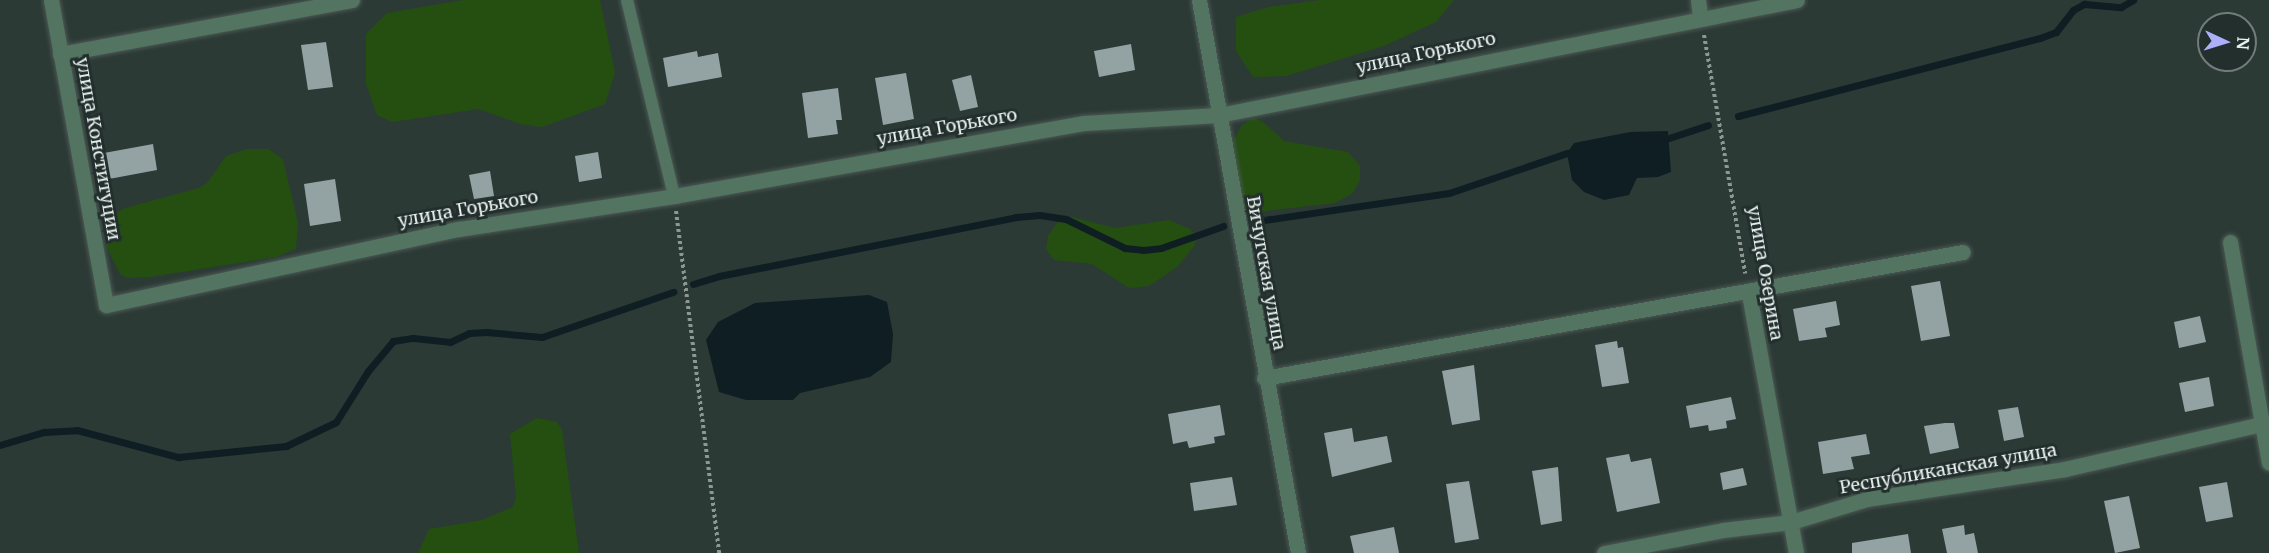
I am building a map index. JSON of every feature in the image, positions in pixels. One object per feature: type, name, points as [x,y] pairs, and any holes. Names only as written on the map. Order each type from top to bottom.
[{"type":"street","name":"улица Конституции","points":[[51,0],[106,304]]},
{"type":"street","points":[[60,54],[352,0]]},
{"type":"street","name":"Вичугская улица","points":[[1199,0],[1264,378],[1298,553]]},
{"type":"street","points":[[1698,0],[1700,17]]},
{"type":"street","name":"улица Горького","points":[[106,304],[459,229],[674,196],[1083,123],[1219,115],[1700,17],[1797,0]]},
{"type":"street","points":[[2230,242],[2269,463]]},
{"type":"street","points":[[1264,378],[1749,294],[1963,252]]},
{"type":"street","name":"улица Озерина","points":[[1749,294],[1797,553]]},
{"type":"street","name":"Республиканская улица","points":[[1604,553],[1723,530],[1791,522],[1867,499],[2065,469],[2262,424]]},
{"type":"lane","points":[[627,0],[674,196]]},
{"type":"path","name":"улица Озерина","points":[[1700,17],[1749,294]]},
{"type":"path","points":[[674,196],[719,553]]},
{"type":"green space","points":[[463,0],[600,0],[615,73],[605,104],[542,127],[520,124],[479,109],[392,122],[377,115],[366,84],[366,34],[387,13]]},
{"type":"green space","points":[[1320,0],[1454,0],[1436,22],[1384,46],[1286,76],[1253,77],[1236,51],[1236,17],[1268,7]]},
{"type":"green space","points":[[1253,118],[1262,121],[1284,141],[1348,152],[1360,166],[1360,180],[1353,193],[1335,203],[1258,212],[1243,208],[1233,141],[1242,125]]},
{"type":"green space","points":[[247,149],[268,149],[283,159],[298,223],[296,249],[276,257],[150,277],[128,278],[120,274],[106,246],[111,216],[125,208],[199,188],[207,183],[226,156]]},
{"type":"green space","points":[[1072,217],[1115,228],[1169,220],[1190,229],[1196,237],[1195,245],[1177,267],[1149,286],[1129,288],[1092,264],[1054,260],[1046,249],[1048,236],[1057,223]]},
{"type":"green space","points":[[537,418],[557,422],[562,430],[579,553],[418,553],[429,529],[482,520],[513,507],[516,497],[510,434]]},
{"type":"shaded area","points":[[1668,131],[1671,172],[1658,177],[1637,178],[1629,195],[1604,200],[1584,192],[1572,180],[1567,153],[1574,143],[1630,132]]},
{"type":"shaded area","points":[[869,295],[887,302],[893,334],[891,362],[870,377],[800,393],[793,400],[746,400],[719,392],[706,340],[718,322],[755,303]]},
{"type":"building","points":[[326,42],[333,87],[308,90],[301,45]]},
{"type":"building","points":[[1131,44],[1135,70],[1099,77],[1094,51]]},
{"type":"building","points":[[697,51],[698,57],[718,53],[722,77],[668,87],[663,58]]},
{"type":"building","points":[[906,73],[914,119],[883,125],[875,78]]},
{"type":"building","points":[[971,75],[978,107],[960,111],[952,80]]},
{"type":"building","points":[[838,88],[842,120],[836,120],[838,134],[808,138],[802,93]]},
{"type":"building","points":[[153,144],[157,170],[109,179],[104,153]]},
{"type":"building","points":[[598,152],[602,178],[579,182],[575,156]]},
{"type":"building","points":[[490,171],[494,196],[474,199],[469,175]]},
{"type":"building","points":[[335,179],[341,221],[310,226],[304,184]]},
{"type":"building","points":[[1940,281],[1950,336],[1921,341],[1911,286]]},
{"type":"building","points":[[1836,301],[1840,325],[1825,328],[1827,337],[1799,341],[1793,309]]},
{"type":"building","points":[[2200,316],[2206,342],[2179,348],[2174,322]]},
{"type":"building","points":[[1617,341],[1618,348],[1623,347],[1629,383],[1602,387],[1595,345]]},
{"type":"building","points":[[1474,365],[1480,420],[1452,425],[1442,371]]},
{"type":"building","points":[[2209,377],[2214,406],[2185,412],[2179,383]]},
{"type":"building","points":[[1731,397],[1736,419],[1726,421],[1727,428],[1709,431],[1708,425],[1690,428],[1686,406]]},
{"type":"building","points":[[1220,405],[1225,435],[1214,437],[1215,443],[1189,448],[1187,441],[1173,444],[1168,414]]},
{"type":"building","points":[[2018,407],[2024,437],[2004,441],[1998,410]]},
{"type":"building","points":[[1954,423],[1959,448],[1930,454],[1924,426]]},
{"type":"building","points":[[1352,428],[1354,442],[1387,436],[1392,462],[1332,477],[1324,433]]},
{"type":"building","points":[[1866,434],[1870,454],[1851,457],[1854,469],[1823,474],[1818,442]]},
{"type":"building","points":[[1629,454],[1631,462],[1651,458],[1660,503],[1617,512],[1606,458]]},
{"type":"building","points":[[1558,467],[1562,521],[1541,525],[1532,471]]},
{"type":"building","points":[[1743,468],[1747,485],[1723,490],[1720,473]]},
{"type":"building","points":[[1232,477],[1237,505],[1194,511],[1190,483]]},
{"type":"building","points":[[1469,481],[1479,539],[1455,543],[1446,484]]},
{"type":"building","points":[[2227,482],[2233,517],[2206,522],[2199,487]]},
{"type":"building","points":[[2129,496],[2140,548],[2115,553],[2104,501]]},
{"type":"building","points":[[1964,525],[1965,535],[1974,533],[1978,553],[1947,553],[1942,529]]},
{"type":"building","points":[[1394,527],[1399,553],[1354,553],[1350,536]]},
{"type":"building","points":[[1908,534],[1911,553],[1852,553],[1852,543]]},
{"type":"waterway","points":[[1738,116],[2040,38],[2056,32],[2073,10],[2084,4],[2121,7],[2133,0]]},
{"type":"waterway","points":[[1669,138],[1708,125]]},
{"type":"waterway","points":[[1257,221],[1449,193],[1567,153]]},
{"type":"waterway","points":[[693,284],[719,276],[1016,217],[1040,215],[1066,219],[1125,248],[1143,250],[1161,248],[1223,226]]},
{"type":"waterway","points":[[0,445],[44,432],[77,430],[178,457],[286,446],[336,422],[368,371],[393,341],[413,338],[450,342],[469,333],[486,332],[542,337],[673,292]]}]
